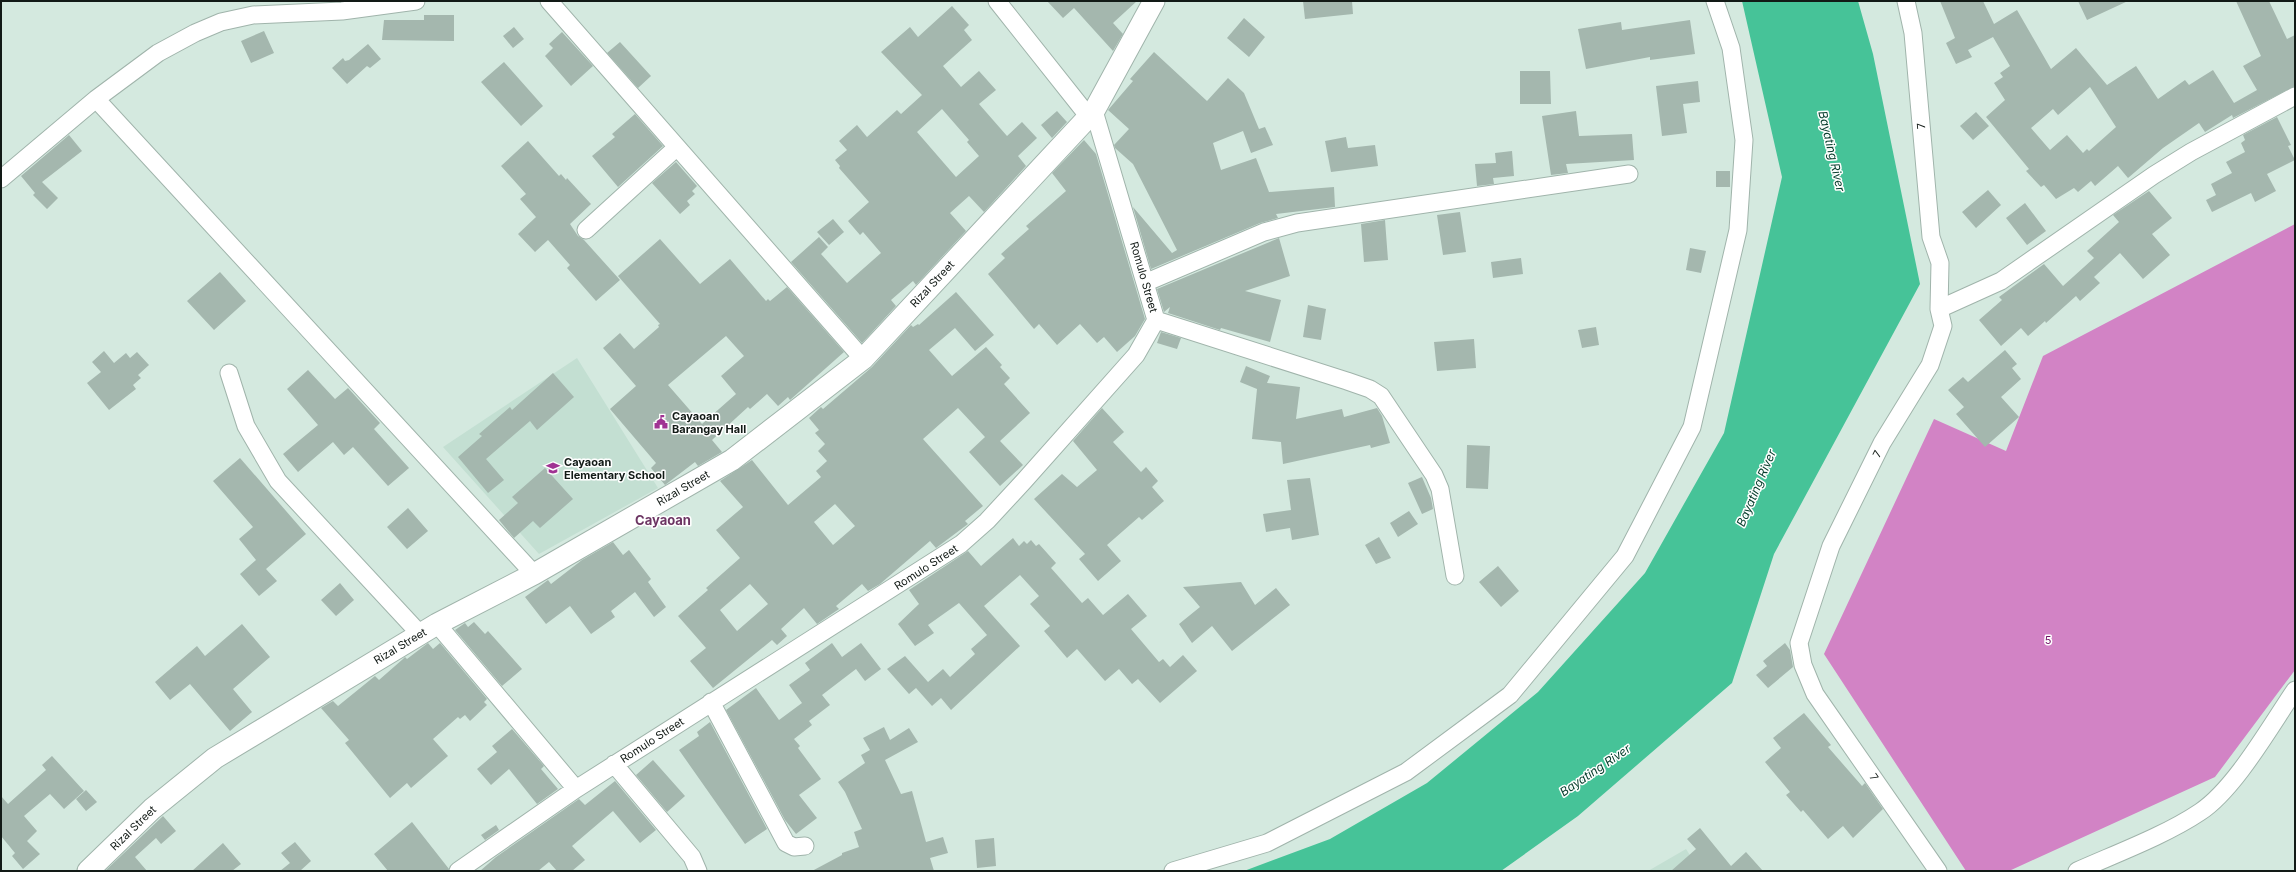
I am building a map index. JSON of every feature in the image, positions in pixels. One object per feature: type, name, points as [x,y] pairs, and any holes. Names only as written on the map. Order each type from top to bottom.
[{"type":"street","points":[[1,179],[96,99],[158,53],[195,33],[221,22],[253,16],[342,11],[416,1]]},
{"type":"street","points":[[550,1],[676,148],[863,359]]},
{"type":"street","points":[[997,1],[1091,114]]},
{"type":"street","name":"Rizal Street","points":[[88,871],[152,809],[215,758],[428,628],[534,574],[732,460],[863,359],[1091,114],[1154,1]]},
{"type":"street","points":[[1173,871],[1267,842],[1406,772],[1510,695],[1625,556],[1692,427],[1738,230],[1744,140],[1731,48],[1716,1]]},
{"type":"street","name":"7","points":[[1906,1],[1912,33],[1931,237],[1940,263],[1939,309],[1943,326],[1930,365],[1882,443],[1831,546],[1799,643],[1803,665],[1815,694],[1938,871]]},
{"type":"street","points":[[1939,309],[2001,281],[2154,175],[2192,152],[2295,96]]},
{"type":"street","points":[[96,99],[534,574]]},
{"type":"street","name":"Romulo Street","points":[[458,871],[614,764],[961,544],[998,509],[1131,361],[1156,320],[1147,282],[1091,114]]},
{"type":"street","points":[[586,230],[676,148]]},
{"type":"street","points":[[1147,282],[1264,232],[1297,223],[1629,174]]},
{"type":"street","points":[[1156,320],[1347,381],[1370,389],[1381,396],[1434,475],[1440,489],[1455,576]]},
{"type":"street","points":[[229,374],[246,426],[278,481],[428,628],[576,789]]},
{"type":"street","points":[[2077,871],[2181,824],[2201,812],[2222,792],[2250,757],[2295,690]]},
{"type":"street","points":[[711,702],[786,843],[794,847],[805,846]]},
{"type":"street","points":[[614,764],[692,857],[698,871]]},
{"type":"shaded area","name":"Cayaoan Elementary School","points":[[577,358],[658,488],[539,554],[443,447]]},
{"type":"shaded area","points":[[1686,849],[1700,871],[1648,871]]},
{"type":"green space","name":"5","points":[[2295,224],[2295,670],[2215,777],[2009,871],[1966,871],[1824,654],[1934,419],[2006,451],[2043,356]]},
{"type":"water","name":"Bayating River","points":[[1742,1],[1858,1],[1873,54],[1920,284],[1774,554],[1732,683],[1578,816],[1501,871],[1244,871],[1330,839],[1427,783],[1538,692],[1645,573],[1724,433],[1782,177]]},
{"type":"building","points":[[1047,1],[1137,1],[1113,23],[1123,34],[1113,51],[1074,8],[1063,18]]},
{"type":"building","points":[[1303,1],[1352,1],[1353,14],[1305,19]]},
{"type":"building","points":[[1940,1],[1983,1],[1994,24],[2017,10],[2051,69],[2076,48],[2107,85],[2136,66],[2158,99],[2185,80],[2189,85],[2213,70],[2234,103],[2257,90],[2243,66],[2261,56],[2236,1],[2269,1],[2287,39],[2295,35],[2295,86],[2233,118],[2232,115],[2205,132],[2199,123],[2163,148],[2128,178],[2118,166],[2095,186],[2091,181],[2078,192],[2074,188],[2056,199],[2044,185],[2041,187],[2026,171],[2029,169],[1986,117],[2005,100],[1994,83],[2003,77],[2000,73],[2010,66],[1993,37],[1968,50],[1972,57],[1956,64],[1946,43],[1955,38]],"holes":[[[2090,87],[2116,127],[2089,151],[2087,149],[2083,153],[2067,135],[2050,150],[2031,128],[2053,109],[2058,115]]]},
{"type":"building","points":[[2078,1],[2128,1],[2087,20]]},
{"type":"building","points":[[952,6],[969,25],[964,30],[972,40],[943,66],[961,87],[979,71],[996,90],[979,104],[1007,136],[1022,122],[1037,138],[1018,156],[1026,166],[984,212],[969,196],[950,213],[966,231],[916,285],[913,281],[891,300],[896,306],[862,343],[791,262],[819,237],[828,247],[821,254],[847,283],[881,253],[863,232],[860,235],[848,221],[869,202],[839,168],[840,166],[835,160],[847,150],[839,141],[857,125],[867,137],[897,110],[901,114],[922,95],[881,52],[910,27],[918,37]],"holes":[[[942,109],[969,140],[967,142],[979,156],[956,177],[917,132]]]},
{"type":"building","points":[[424,15],[454,15],[454,41],[382,40],[384,20],[424,20]]},
{"type":"building","points":[[1244,18],[1265,37],[1249,57],[1227,38]]},
{"type":"building","points":[[1690,20],[1695,54],[1650,60],[1650,57],[1586,69],[1578,29],[1621,22],[1622,30]]},
{"type":"building","points":[[514,27],[524,39],[513,48],[503,36]]},
{"type":"building","points":[[264,31],[274,53],[251,63],[241,41]]},
{"type":"building","points":[[562,32],[593,66],[571,86],[545,56],[553,48],[549,44]]},
{"type":"building","points":[[620,42],[651,76],[638,88],[607,53]]},
{"type":"building","points":[[368,44],[381,59],[370,68],[367,66],[347,84],[332,68],[343,58],[345,61],[349,60]]},
{"type":"building","points":[[1154,52],[1207,101],[1228,78],[1244,93],[1259,129],[1265,127],[1273,145],[1251,153],[1243,131],[1213,143],[1221,170],[1256,158],[1269,192],[1334,187],[1335,207],[1276,214],[1278,218],[1260,223],[1151,269],[1133,207],[1172,253],[1177,250],[1133,164],[1115,148],[1114,145],[1129,129],[1108,110],[1133,81],[1130,79]]},
{"type":"building","points":[[504,62],[543,106],[521,126],[481,82]]},
{"type":"building","points":[[1520,71],[1550,71],[1551,104],[1520,104]]},
{"type":"building","points":[[1698,81],[1700,102],[1683,104],[1687,133],[1662,136],[1656,86]]},
{"type":"building","points":[[1057,111],[1067,122],[1052,138],[1041,125]]},
{"type":"building","points":[[1576,111],[1579,136],[1632,134],[1634,160],[1566,164],[1568,173],[1551,175],[1542,116]]},
{"type":"building","points":[[1976,112],[1989,126],[1973,140],[1960,126]]},
{"type":"building","points":[[635,114],[663,146],[618,187],[592,156],[615,137],[612,134]]},
{"type":"building","points":[[2277,117],[2291,145],[2288,146],[2295,160],[2267,174],[2276,191],[2255,202],[2251,193],[2212,212],[2206,200],[2216,195],[2211,184],[2232,173],[2226,162],[2245,152],[2241,143],[2245,140],[2243,135]]},
{"type":"building","points":[[69,135],[82,151],[42,182],[58,198],[47,209],[33,195],[35,193],[21,176]]},
{"type":"building","points":[[1346,137],[1348,148],[1375,145],[1378,166],[1331,172],[1325,141]]},
{"type":"building","points":[[1084,140],[1096,154],[1145,319],[1135,336],[1117,352],[1104,337],[1097,343],[1080,324],[1057,345],[1039,324],[1034,329],[988,274],[1005,258],[1001,254],[1029,229],[1026,226],[1066,191],[1052,173]]},
{"type":"building","points":[[528,141],[559,176],[561,174],[566,180],[567,178],[591,204],[570,224],[578,236],[584,240],[620,280],[596,301],[567,268],[570,265],[548,240],[535,252],[518,234],[536,217],[520,199],[526,194],[501,166]]},
{"type":"building","points":[[1512,151],[1514,176],[1493,178],[1494,184],[1477,186],[1475,164],[1496,163],[1495,153]]},
{"type":"building","points":[[676,162],[697,186],[692,191],[695,194],[687,201],[690,205],[680,214],[652,183]]},
{"type":"building","points":[[1716,171],[1730,171],[1730,187],[1716,187]]},
{"type":"building","points":[[1988,190],[2001,205],[1976,228],[1962,212]]},
{"type":"building","points":[[2149,191],[2172,218],[2152,234],[2170,255],[2143,279],[2120,253],[2094,277],[2100,283],[2080,301],[2076,296],[2046,323],[2045,321],[2028,336],[2021,328],[2001,346],[1979,320],[2002,300],[1999,297],[2044,264],[2063,286],[2094,258],[2087,251],[2119,222],[2113,215]]},
{"type":"building","points":[[2025,203],[2046,231],[2027,245],[2006,218]]},
{"type":"building","points":[[1460,212],[1466,252],[1443,255],[1437,215]]},
{"type":"building","points":[[833,219],[844,232],[829,245],[817,232]]},
{"type":"building","points":[[1385,220],[1388,260],[1364,262],[1361,224]]},
{"type":"building","points":[[1279,238],[1290,276],[1245,291],[1281,300],[1270,342],[1221,328],[1220,330],[1168,313],[1170,307],[1164,312],[1157,289]]},
{"type":"building","points":[[660,239],[700,284],[730,259],[766,301],[768,299],[770,301],[787,287],[844,352],[790,400],[788,397],[778,406],[767,394],[750,409],[748,407],[712,440],[722,452],[698,466],[695,462],[665,485],[651,468],[656,463],[610,409],[636,386],[603,348],[620,333],[634,349],[659,327],[658,325],[660,324],[618,276]],"holes":[[[726,336],[744,356],[721,376],[736,394],[702,424],[668,385]]]},
{"type":"building","points":[[1690,248],[1706,251],[1701,273],[1686,270]]},
{"type":"building","points":[[1521,258],[1523,274],[1493,278],[1491,262]]},
{"type":"building","points":[[220,272],[246,301],[214,330],[187,301]]},
{"type":"building","points":[[956,292],[994,335],[975,351],[955,328],[929,350],[952,376],[986,347],[1002,365],[1000,367],[1010,378],[1004,384],[1030,413],[1000,441],[1023,465],[1000,486],[969,452],[985,437],[958,408],[923,439],[983,506],[965,521],[968,524],[936,548],[930,541],[880,584],[868,591],[862,584],[836,606],[839,609],[817,624],[804,608],[781,629],[787,636],[777,645],[772,640],[713,688],[690,661],[706,648],[678,616],[708,590],[706,588],[740,558],[716,530],[743,507],[720,481],[752,460],[788,505],[821,477],[816,471],[827,461],[818,451],[825,444],[815,433],[819,430],[809,418],[821,407],[823,409],[872,367],[911,325],[913,327],[918,324],[919,325]],"holes":[[[835,504],[855,526],[833,545],[814,522]],[[750,584],[768,604],[737,631],[720,610]]]},
{"type":"building","points":[[1308,305],[1326,309],[1321,340],[1303,337]]},
{"type":"building","points":[[1596,327],[1599,345],[1582,348],[1578,330]]},
{"type":"building","points":[[1161,332],[1181,338],[1177,349],[1157,343]]},
{"type":"building","points":[[1474,339],[1476,368],[1437,371],[1434,342]]},
{"type":"building","points":[[2005,350],[2017,364],[2012,368],[2021,379],[2001,397],[2019,417],[1985,447],[1956,414],[1964,407],[1948,390],[1963,377],[1968,382]]},
{"type":"building","points":[[104,351],[114,363],[126,353],[130,358],[137,352],[149,365],[138,375],[141,378],[133,385],[136,389],[109,410],[87,383],[101,372],[92,362]]},
{"type":"building","points":[[1246,366],[1270,376],[1267,383],[1300,387],[1296,419],[1342,409],[1344,417],[1377,408],[1382,416],[1390,443],[1371,448],[1370,445],[1283,464],[1281,442],[1252,439],[1257,389],[1240,382]]},
{"type":"building","points":[[308,370],[335,399],[348,388],[380,423],[374,429],[409,468],[388,486],[353,447],[344,455],[333,442],[298,472],[283,454],[318,425],[287,389]]},
{"type":"building","points":[[553,373],[574,397],[537,430],[530,421],[486,459],[504,480],[488,493],[458,457],[482,436],[479,434],[510,407],[512,410]]},
{"type":"building","points":[[1102,408],[1124,432],[1113,442],[1141,472],[1146,467],[1158,481],[1152,487],[1164,501],[1142,520],[1139,517],[1107,545],[1121,561],[1098,581],[1079,559],[1085,554],[1034,499],[1062,474],[1077,487],[1097,470],[1073,441]]},
{"type":"building","points":[[1467,445],[1490,446],[1488,489],[1466,488]]},
{"type":"building","points":[[240,458],[306,534],[266,569],[277,581],[259,596],[240,574],[256,560],[239,539],[253,527],[213,481]]},
{"type":"building","points":[[545,468],[573,499],[540,528],[533,521],[514,538],[499,520],[518,503],[512,497]]},
{"type":"building","points":[[1422,477],[1431,498],[1433,509],[1422,514],[1408,483]]},
{"type":"building","points":[[1310,478],[1319,535],[1292,540],[1290,528],[1266,532],[1263,514],[1291,510],[1287,480]]},
{"type":"building","points":[[408,508],[428,531],[407,549],[387,527]]},
{"type":"building","points":[[1409,511],[1418,524],[1398,537],[1390,523]]},
{"type":"building","points":[[1379,537],[1391,558],[1376,564],[1365,545]]},
{"type":"building","points":[[1013,538],[1019,546],[1024,541],[1027,544],[1031,540],[1036,546],[1039,544],[1056,563],[1051,568],[1082,603],[1088,598],[1103,615],[1128,594],[1147,616],[1131,629],[1159,662],[1163,659],[1170,667],[1183,655],[1197,671],[1160,703],[1138,679],[1132,684],[1119,669],[1105,681],[1077,649],[1067,658],[1044,631],[1050,626],[1030,604],[1039,596],[1020,575],[984,606],[1020,646],[951,710],[941,698],[932,706],[916,688],[909,694],[887,669],[905,656],[928,682],[943,669],[950,677],[975,654],[971,649],[987,635],[959,603],[928,625],[934,633],[915,646],[898,624],[919,604],[909,590],[968,551],[981,566]]},
{"type":"building","points":[[613,542],[623,555],[629,550],[651,579],[648,582],[666,607],[654,617],[635,592],[611,611],[615,617],[591,634],[570,606],[546,624],[525,597],[548,580],[551,584],[582,560]]},
{"type":"building","points":[[1498,566],[1519,591],[1501,607],[1479,582]]},
{"type":"building","points":[[1241,582],[1255,605],[1276,588],[1290,605],[1232,651],[1212,626],[1192,643],[1179,624],[1200,607],[1183,587]]},
{"type":"building","points":[[340,583],[354,600],[336,616],[321,600]]},
{"type":"building","points":[[474,622],[485,634],[488,631],[522,669],[502,686],[455,630],[465,623],[468,627]]},
{"type":"building","points":[[242,624],[270,657],[233,689],[252,712],[230,731],[190,684],[170,700],[155,682],[197,646],[205,656]]},
{"type":"building","points":[[428,643],[433,649],[440,643],[487,699],[484,702],[487,705],[470,721],[465,715],[460,719],[458,717],[433,739],[448,756],[411,788],[407,783],[390,798],[345,743],[349,740],[321,708],[333,701],[338,706],[375,676],[379,680],[405,657],[407,659]]},
{"type":"building","points":[[832,643],[842,657],[861,643],[881,669],[865,681],[856,669],[822,695],[830,705],[809,721],[812,725],[794,739],[800,746],[798,748],[821,779],[799,795],[817,818],[796,834],[785,820],[726,710],[756,688],[779,720],[802,703],[789,685],[810,670],[805,663]]},
{"type":"building","points":[[1785,643],[1790,650],[1793,667],[1768,688],[1756,675],[1767,666],[1763,661]]},
{"type":"building","points":[[1804,713],[1831,745],[1828,747],[1862,786],[1865,783],[1883,809],[1853,838],[1843,826],[1828,839],[1803,810],[1801,812],[1786,795],[1790,792],[1765,762],[1781,748],[1773,738]]},
{"type":"building","points":[[710,722],[767,829],[745,844],[679,750],[699,736],[697,732]]},
{"type":"building","points":[[884,727],[890,740],[909,728],[918,742],[885,760],[901,794],[912,791],[926,842],[943,837],[948,853],[930,858],[934,871],[812,871],[842,855],[842,853],[859,847],[854,832],[862,829],[845,792],[838,782],[865,763],[861,755],[870,750],[863,738]]},
{"type":"building","points":[[512,729],[544,766],[541,769],[558,789],[537,804],[509,769],[491,785],[477,769],[497,752],[492,746]]},
{"type":"building","points":[[52,756],[84,791],[64,809],[50,794],[24,816],[37,831],[27,841],[40,854],[23,869],[12,856],[15,853],[1,836],[1,796],[8,804],[46,770],[42,765]]},
{"type":"building","points":[[653,760],[685,796],[667,812],[636,775]]},
{"type":"building","points":[[615,781],[656,830],[640,843],[613,811],[572,846],[585,860],[572,871],[557,871],[549,862],[538,871],[480,871],[496,857],[579,799],[585,805]]},
{"type":"building","points":[[86,790],[97,802],[86,811],[76,799]]},
{"type":"building","points":[[163,816],[176,831],[161,844],[156,838],[135,857],[147,871],[105,871]]},
{"type":"building","points":[[412,822],[449,869],[448,871],[388,871],[374,854]]},
{"type":"building","points":[[496,825],[499,830],[485,840],[481,835]]},
{"type":"building","points":[[1700,828],[1731,866],[1746,852],[1763,871],[1671,871],[1696,849],[1687,839]]},
{"type":"building","points":[[994,838],[996,866],[977,868],[975,840]]},
{"type":"building","points":[[295,842],[311,861],[300,871],[280,871],[290,863],[281,853]]},
{"type":"building","points":[[223,843],[241,864],[232,871],[192,871]]},
{"type":"place","name":"Cayaoan Barangay Hall","points":[[661,422]]},
{"type":"place","name":"Cayaoan Elementary School","points":[[553,468]]},
{"type":"district","name":"Cayaoan","points":[[663,520]]}]
